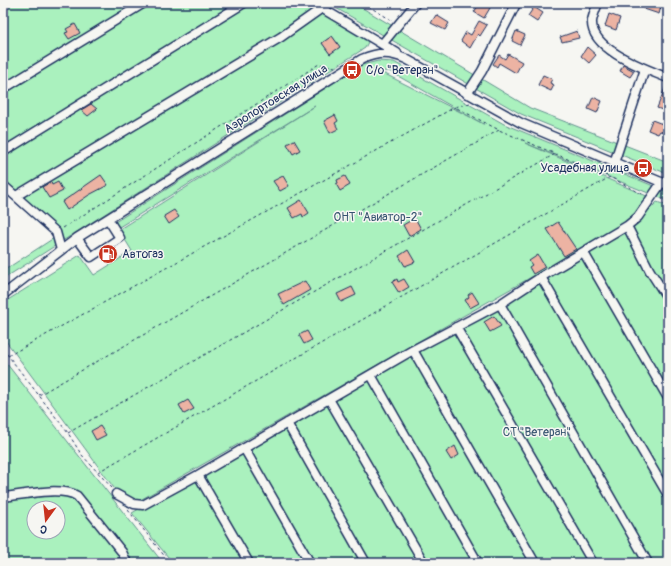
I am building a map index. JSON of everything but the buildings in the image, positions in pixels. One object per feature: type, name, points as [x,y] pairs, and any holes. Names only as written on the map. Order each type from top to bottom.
[{"type":"street","points":[[3,89],[144,3]]},
{"type":"street","points":[[3,152],[244,3]]},
{"type":"street","points":[[313,3],[383,43],[406,59]]},
{"type":"street","points":[[383,43],[416,3]]},
{"type":"street","points":[[598,3],[592,21],[594,31],[605,48],[645,69],[668,78]]},
{"type":"street","points":[[467,94],[482,71],[516,4]]},
{"type":"street","points":[[16,196],[281,38],[322,8]]},
{"type":"street","name":"Аэропортовская улица","points":[[3,295],[77,238],[362,59],[379,53],[391,54],[406,59],[467,94],[537,131],[665,183]]},
{"type":"street","points":[[614,163],[645,69]]},
{"type":"street","points":[[116,494],[134,504],[143,504],[198,475],[371,376],[413,350],[500,304],[541,277],[584,253],[627,226],[638,217],[665,183]]},
{"type":"street","points":[[3,185],[56,232],[61,250]]},
{"type":"street","points":[[77,238],[91,257],[120,238],[108,219]]},
{"type":"street","points":[[627,226],[650,271],[668,299]]},
{"type":"street","points":[[584,253],[668,398]]},
{"type":"street","points":[[541,277],[668,495]]},
{"type":"street","points":[[500,304],[648,563]]},
{"type":"street","points":[[456,327],[592,563]]},
{"type":"street","points":[[413,350],[534,563]]},
{"type":"street","points":[[371,376],[478,563]]},
{"type":"street","points":[[329,399],[424,563]]},
{"type":"street","points":[[288,423],[366,563]]},
{"type":"street","points":[[244,448],[310,563]]},
{"type":"street","points":[[198,475],[249,563]]},
{"type":"street","points":[[3,497],[62,491],[72,493],[77,496],[122,552],[127,563]]},
{"type":"path","points":[[363,3],[399,24]]},
{"type":"path","points":[[56,232],[318,64],[345,70]]},
{"type":"path","points":[[8,356],[454,107],[479,100]]},
{"type":"path","points":[[454,107],[499,130],[610,177],[640,192],[650,201]]},
{"type":"path","points":[[39,396],[499,130]]},
{"type":"path","points":[[68,433],[556,154]]},
{"type":"path","points":[[98,472],[610,177]]},
{"type":"path","points":[[3,349],[68,433],[81,454],[116,494]]},
{"type":"path","points":[[126,506],[170,563]]},
{"type":"green space","points":[[3,3],[306,3],[366,37],[368,42],[365,48],[3,279],[3,271],[57,236],[3,188]],"holes":[[[332,36],[340,47],[330,54],[322,43]]]},
{"type":"green space","points":[[327,3],[354,3],[530,108],[668,162],[668,174],[521,114]]},
{"type":"green space","name":"ОНТ \"Авиатор-2\"","points":[[378,61],[394,62],[504,124],[668,192],[668,201],[525,143],[649,197],[636,215],[621,226],[128,507],[3,337],[3,303],[80,255],[94,275],[132,251],[119,230],[315,106],[119,227],[115,222],[362,65]],"holes":[[[389,71],[474,119],[385,74],[372,72]]]},
{"type":"green space","name":"СТ \"Ветеран\"","points":[[657,202],[668,206],[668,563],[173,563],[132,513],[633,226]]},
{"type":"green space","points":[[3,359],[163,563],[3,563]]},
{"type":"place","name":"С/о \"Ветеран\"","points":[[352,70]]},
{"type":"place","name":"Усадебная улица","points":[[643,168]]},
{"type":"place","name":"Автогаз","points":[[108,254]]}]
